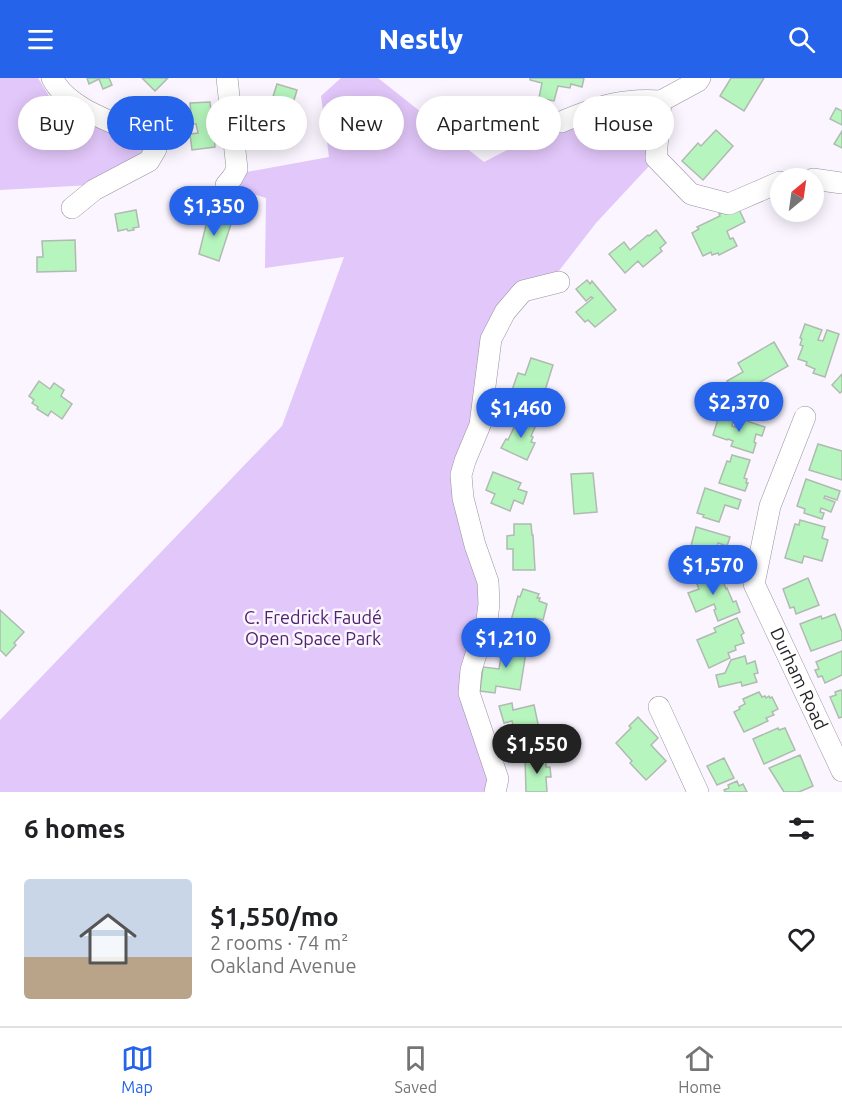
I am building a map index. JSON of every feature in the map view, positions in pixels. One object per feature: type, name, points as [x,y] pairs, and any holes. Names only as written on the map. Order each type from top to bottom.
[{"type":"street","points":[[52,78],[61,91],[72,100],[93,113],[143,134],[151,139],[156,149],[149,161],[94,190],[72,208]]},
{"type":"street","points":[[226,185],[237,169],[227,78]]},
{"type":"street","points":[[670,96],[700,78]]},
{"type":"street","points":[[561,122],[573,117]]},
{"type":"street","points":[[657,150],[656,158],[691,195],[729,204],[770,186]]},
{"type":"street","points":[[824,181],[842,183]]},
{"type":"street","points":[[495,792],[498,779],[469,693],[471,670],[487,620],[488,582],[475,545],[463,498],[461,475],[480,425],[491,339],[505,312],[523,291],[559,282]]},
{"type":"street","name":"Durham Road","points":[[805,417],[770,506],[754,584],[842,771]]},
{"type":"street","points":[[659,707],[698,792]]},
{"type":"green space","points":[[0,78],[38,78],[49,96],[18,96],[18,150],[95,150],[95,117],[107,123],[107,150],[149,150],[91,185],[0,190]]},
{"type":"green space","name":"C. Fredrick Faudé Open Space Park","points":[[341,78],[378,78],[401,96],[321,96]]},
{"type":"green space","name":"C. Fredrick Faudé Open Space Park","points":[[404,99],[416,108],[416,150],[469,150],[484,162],[507,150],[561,150],[561,122],[573,120],[573,150],[646,150],[650,165],[596,223],[548,285],[505,312],[465,461],[488,582],[471,669],[495,792],[0,792],[0,720],[282,426],[344,257],[265,268],[266,198],[237,189],[241,173],[329,157],[328,150],[404,150]]},
{"type":"building","points":[[87,78],[109,78],[112,85],[103,89],[99,79],[89,84]]},
{"type":"building","points":[[142,78],[168,78],[155,91]]},
{"type":"building","points":[[530,78],[584,78],[582,87],[571,84],[570,88],[558,86],[555,96],[539,96],[542,83],[530,80]]},
{"type":"building","points":[[731,78],[764,78],[744,111],[720,96]]},
{"type":"building","points":[[277,84],[297,90],[295,96],[273,96]]},
{"type":"building","points":[[206,102],[206,148],[194,150],[194,134],[198,133],[196,124],[194,124],[194,103]]},
{"type":"building","points":[[836,108],[842,111],[842,125],[830,119]]},
{"type":"building","points":[[716,130],[733,146],[703,180],[682,161],[698,143],[701,146]]},
{"type":"building","points":[[842,131],[842,148],[834,144]]},
{"type":"building","points":[[737,205],[745,222],[727,231],[730,239],[733,238],[737,246],[719,255],[718,253],[712,255],[711,252],[703,256],[692,233],[699,229],[697,227]]},
{"type":"building","points":[[136,210],[139,227],[133,228],[134,230],[118,231],[115,214]]},
{"type":"building","points":[[209,213],[223,217],[222,221],[231,224],[219,261],[199,254]]},
{"type":"building","points":[[656,230],[666,243],[660,248],[662,251],[643,267],[638,261],[625,273],[609,254],[624,242],[630,250]]},
{"type":"building","points":[[75,240],[76,271],[37,272],[37,257],[43,257],[42,241]]},
{"type":"building","points":[[587,280],[590,284],[592,281],[616,310],[595,327],[588,320],[585,322],[576,312],[593,298],[586,301],[576,289]]},
{"type":"building","points":[[805,324],[822,330],[818,340],[823,341],[827,330],[839,334],[825,377],[813,373],[815,369],[806,365],[807,362],[798,359],[803,346],[800,345],[802,339],[800,338]]},
{"type":"building","points":[[774,342],[788,366],[736,396],[727,381],[743,372],[738,363]]},
{"type":"building","points":[[531,358],[553,365],[542,400],[512,390],[518,373],[525,375]]},
{"type":"building","points":[[842,374],[842,391],[840,393],[832,385]]},
{"type":"building","points":[[39,381],[50,389],[54,383],[64,390],[61,396],[72,404],[62,419],[51,411],[48,416],[32,403],[34,400],[29,396]]},
{"type":"building","points":[[719,416],[733,421],[732,426],[735,427],[738,418],[765,427],[762,436],[756,434],[753,453],[731,446],[733,441],[713,435]]},
{"type":"building","points":[[519,417],[536,425],[531,436],[533,437],[531,442],[535,443],[527,460],[501,448],[506,439],[508,440]]},
{"type":"building","points":[[818,444],[842,451],[842,480],[809,470]]},
{"type":"building","points":[[732,455],[750,460],[744,478],[748,483],[745,491],[719,483],[727,461],[730,462]]},
{"type":"building","points":[[493,472],[521,483],[518,489],[527,492],[523,504],[514,500],[510,511],[491,503],[495,494],[486,490]]},
{"type":"building","points":[[593,473],[597,512],[574,514],[571,474]]},
{"type":"building","points":[[806,479],[840,491],[837,500],[825,496],[824,498],[835,502],[831,512],[821,508],[820,512],[824,513],[822,519],[804,513],[805,509],[797,506]]},
{"type":"building","points":[[705,488],[741,500],[738,509],[725,505],[719,522],[703,517],[704,515],[697,513]]},
{"type":"building","points":[[800,520],[825,527],[822,538],[828,540],[822,561],[804,556],[802,563],[785,558],[795,524],[799,525]]},
{"type":"building","points":[[514,524],[531,524],[535,570],[513,570],[513,549],[507,549],[507,536],[514,535]]},
{"type":"building","points":[[696,527],[730,537],[727,546],[718,543],[712,563],[709,562],[708,565],[688,557]]},
{"type":"building","points":[[709,572],[710,575],[717,573],[733,602],[736,601],[740,612],[718,621],[714,604],[696,612],[688,593],[699,589],[694,577]]},
{"type":"building","points":[[808,578],[819,605],[796,614],[794,607],[790,608],[783,589]]},
{"type":"building","points":[[523,589],[539,594],[537,598],[540,598],[539,601],[547,604],[543,620],[535,618],[533,621],[529,620],[527,629],[510,624],[518,596],[520,597]]},
{"type":"building","points":[[0,610],[24,632],[6,656],[0,650]]},
{"type":"building","points":[[835,614],[842,632],[842,640],[811,651],[800,624],[821,616],[822,619]]},
{"type":"building","points":[[737,618],[744,633],[741,635],[744,643],[735,646],[736,650],[728,653],[730,658],[709,668],[697,640],[716,632],[714,628]]},
{"type":"building","points":[[504,639],[522,642],[521,651],[526,652],[520,690],[496,686],[495,693],[480,691],[483,667],[499,669]]},
{"type":"building","points":[[842,651],[842,675],[825,683],[822,676],[818,677],[815,670],[819,669],[816,662]]},
{"type":"building","points":[[745,656],[747,664],[755,661],[758,673],[754,674],[757,682],[742,686],[741,682],[719,687],[716,675],[725,673],[731,660]]},
{"type":"building","points":[[841,690],[842,717],[839,718],[830,697]]},
{"type":"building","points":[[759,692],[762,697],[772,697],[778,709],[772,712],[774,715],[766,718],[768,721],[744,732],[734,712],[745,704],[743,699]]},
{"type":"building","points":[[512,703],[513,710],[534,705],[542,743],[519,748],[512,721],[504,723],[499,706]]},
{"type":"building","points":[[638,717],[658,738],[651,745],[666,761],[646,780],[616,743]]},
{"type":"building","points":[[778,728],[779,730],[785,728],[795,750],[764,764],[753,739]]},
{"type":"building","points":[[800,755],[813,786],[799,792],[784,792],[769,768]]},
{"type":"building","points":[[546,757],[546,767],[550,767],[551,777],[546,777],[547,792],[526,792],[525,758]]},
{"type":"building","points":[[724,758],[734,778],[717,785],[707,766]]},
{"type":"building","points":[[737,781],[739,786],[743,784],[747,792],[725,792],[724,790],[729,788],[728,785]]}]
